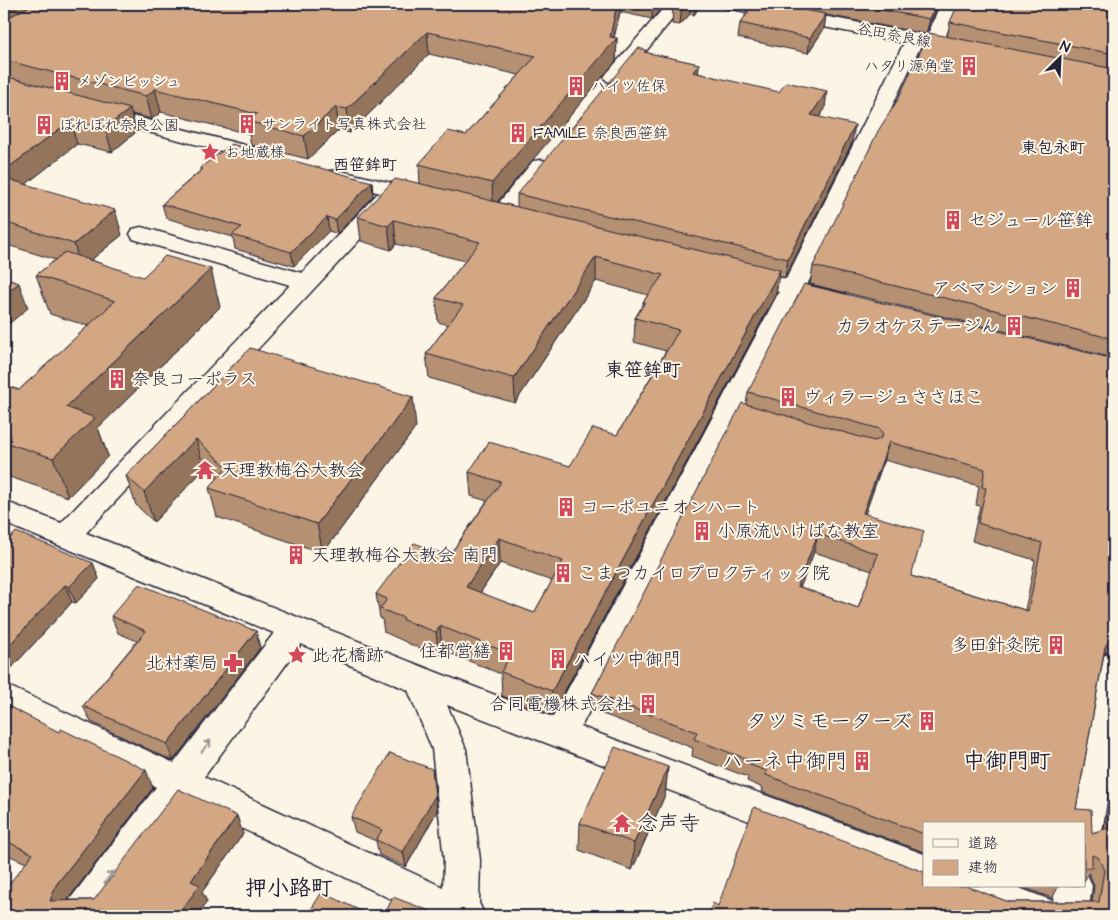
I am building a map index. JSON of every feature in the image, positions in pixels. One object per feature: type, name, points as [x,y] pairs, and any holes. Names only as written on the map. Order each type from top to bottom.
[{"type":"street","points":[[600,95],[676,4]]},
{"type":"street","name":"谷田奈良線","points":[[732,4],[982,52]]},
{"type":"street","points":[[560,735],[793,289],[925,41],[949,4]]},
{"type":"street","points":[[78,108],[287,162]]},
{"type":"street","points":[[526,222],[490,214],[556,148]]},
{"type":"street","points":[[316,170],[442,202]]},
{"type":"street","points":[[65,536],[393,190]]},
{"type":"street","points":[[141,234],[307,282]]},
{"type":"street","points":[[725,272],[860,305]]},
{"type":"street","points":[[4,512],[296,628],[420,681],[923,871]]},
{"type":"street","points":[[80,916],[296,628]]},
{"type":"street","points":[[1086,822],[1114,665]]},
{"type":"street","points":[[4,698],[463,915],[462,860],[449,749],[420,681]]},
{"type":"street","points":[[971,888],[1047,916]]},
{"type":"street","points":[[1069,916],[1074,888]]},
{"type":"building","points":[[33,4],[617,4],[610,37],[617,38],[492,183],[419,164],[448,131],[466,135],[536,56],[427,32],[347,109],[336,107],[304,136],[247,121],[257,114],[155,89],[146,96],[4,60],[4,20]]},
{"type":"building","points":[[751,4],[771,4],[826,14],[810,38],[740,23],[749,12],[745,11]]},
{"type":"building","points":[[851,4],[936,4],[930,19]]},
{"type":"building","points":[[958,4],[1114,4],[1114,54],[950,22]]},
{"type":"building","points":[[929,33],[1114,69],[1114,339],[813,266],[878,131],[897,101]]},
{"type":"building","points":[[638,48],[646,50],[644,52],[699,64],[693,72],[779,92],[786,82],[827,91],[811,115],[855,125],[788,259],[517,194]]},
{"type":"building","points":[[4,76],[130,109],[105,128],[70,121],[4,171]]},
{"type":"building","points":[[231,144],[372,182],[335,220],[327,217],[291,252],[232,235],[242,227],[162,204],[203,169],[200,168]]},
{"type":"building","points":[[4,178],[115,210],[74,244],[4,222]]},
{"type":"building","points":[[395,179],[405,180],[780,270],[552,691],[501,672],[511,654],[440,626],[436,632],[403,620],[404,618],[380,609],[387,599],[376,594],[414,543],[449,556],[501,482],[469,472],[489,442],[570,466],[593,428],[617,435],[679,330],[635,318],[645,302],[643,302],[663,275],[596,257],[514,378],[426,354],[463,305],[436,298],[480,242],[394,220],[388,226],[358,217]],"holes":[[[499,538],[563,561],[534,613],[466,587]]]},
{"type":"building","points":[[65,252],[143,277],[165,256],[211,269],[66,407],[95,418],[53,458],[4,442],[4,385],[19,390],[115,301],[36,275]]},
{"type":"building","points":[[4,278],[19,283],[4,295]]},
{"type":"building","points":[[804,284],[1114,359],[1114,636],[1111,637],[1105,647],[1076,809],[1091,810],[1092,833],[1108,828],[1114,816],[1114,916],[708,916],[713,903],[718,906],[754,807],[923,872],[923,888],[971,888],[1009,902],[1099,902],[1104,870],[1098,857],[1092,855],[1092,868],[1086,868],[1086,822],[923,822],[923,834],[766,775],[767,771],[750,765],[752,761],[694,739],[697,732],[592,693],[742,403],[874,441],[880,439],[883,435],[880,429],[748,392]],"holes":[[[889,442],[985,469],[982,487],[986,488],[978,523],[1042,543],[1028,611],[911,576],[924,531],[863,513]],[[818,534],[878,554],[858,608],[797,586]]]},
{"type":"building","points":[[250,348],[413,397],[317,524],[209,488],[227,467],[196,439],[144,492],[126,476]]},
{"type":"building","points":[[16,532],[93,563],[69,587],[65,585],[4,651],[4,544]]},
{"type":"building","points":[[139,584],[256,631],[167,744],[83,706],[146,631],[111,616]]},
{"type":"building","points":[[4,704],[59,732],[61,729],[146,770],[56,885],[50,901],[94,900],[178,789],[237,816],[191,881],[200,885],[177,916],[4,916],[4,890],[33,854],[4,840],[4,743],[11,736],[4,729]]},
{"type":"building","points":[[615,747],[668,767],[634,843],[580,823]]},
{"type":"building","points":[[390,753],[432,769],[435,796],[403,852],[376,840],[382,830],[351,817]]},
{"type":"building","points":[[322,892],[371,916],[307,916]]},
{"type":"building","points":[[393,897],[443,916],[384,916]]},
{"type":"place","name":"ハタリ源角堂","points":[[969,66]]},
{"type":"place","name":"メゾンビッシュ","points":[[62,81]]},
{"type":"place","name":"ハイツ佐保","points":[[576,86]]},
{"type":"place","name":"サンライト写真株式会社","points":[[247,124]]},
{"type":"place","name":"ぽれぽれ奈良公園","points":[[44,125]]},
{"type":"place","name":"FAMILE 奈良西笹鉾","points":[[518,133]]},
{"type":"place","name":"お地蔵様","points":[[210,152]]},
{"type":"place","name":"セジュール笹鉾","points":[[953,220]]},
{"type":"place","name":"アベマンション","points":[[1073,288]]},
{"type":"place","name":"カラオケステージん","points":[[1014,326]]},
{"type":"place","name":"奈良コーポラス","points":[[117,379]]},
{"type":"place","name":"ヴィラージュささほこ","points":[[788,397]]},
{"type":"place","name":"天理教梅谷大教会","points":[[205,470]]},
{"type":"place","name":"コーポユニオンハート","points":[[566,507]]},
{"type":"place","name":"小原流いけばな教室","points":[[702,531]]},
{"type":"place","name":"天理教梅谷大教会 南門","points":[[296,555]]},
{"type":"place","name":"こまつカイロプロクティック院","points":[[563,573]]},
{"type":"place","name":"多田針灸院","points":[[1056,645]]},
{"type":"place","name":"住都営繕","points":[[506,651]]},
{"type":"place","name":"此花橋跡","points":[[297,655]]},
{"type":"place","name":"ハイツ中御門","points":[[558,659]]},
{"type":"place","name":"北村薬局","points":[[233,663]]},
{"type":"place","name":"合同電機株式会社","points":[[648,704]]},
{"type":"place","name":"タツミモーターズ","points":[[927,721]]},
{"type":"place","name":"ハーネ中御門","points":[[862,761]]},
{"type":"place","name":"念声寺","points":[[622,823]]},
{"type":"district","name":"東包永町","points":[[1053,147]]},
{"type":"district","name":"西笹鉾町","points":[[365,164]]},
{"type":"district","name":"東笹鉾町","points":[[643,369]]},
{"type":"district","name":"中御門町","points":[[1007,760]]},
{"type":"district","name":"押小路町","points":[[289,887]]}]
